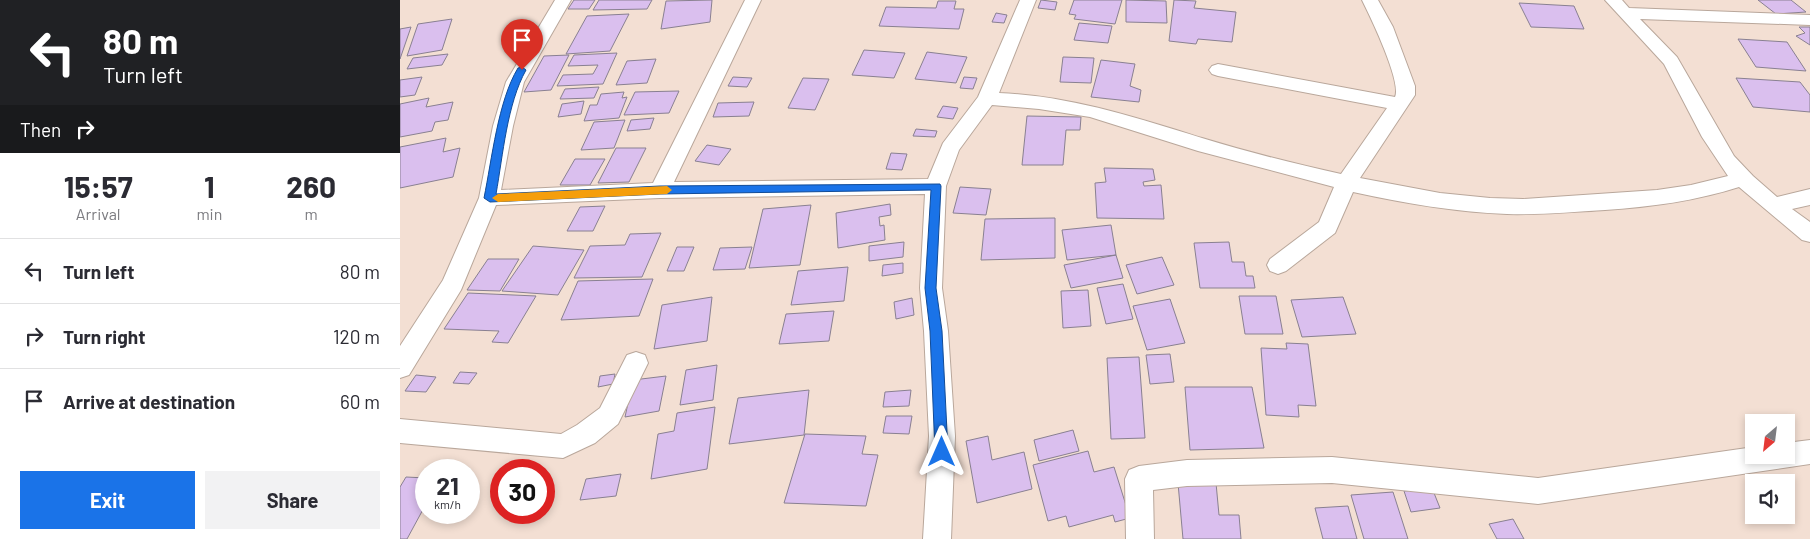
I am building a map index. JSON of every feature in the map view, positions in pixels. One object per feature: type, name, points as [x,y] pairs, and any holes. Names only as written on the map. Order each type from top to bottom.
[{"type":"street","points":[[400,367],[453,284],[490,198],[503,126],[515,82],[563,0]]},
{"type":"street","points":[[660,190],[753,0]]},
{"type":"street","points":[[938,539],[942,436],[936,331],[931,288],[936,186],[950,148],[987,99],[1028,0]]},
{"type":"street","points":[[1278,265],[1327,226],[1347,182],[1406,95],[1406,86],[1384,27],[1370,0]]},
{"type":"street","points":[[1618,7],[1810,20]]},
{"type":"street","points":[[1618,7],[1669,59],[1688,87],[1726,159],[1742,179],[1810,234]]},
{"type":"street","points":[[1218,70],[1285,82],[1344,96],[1400,104]]},
{"type":"street","points":[[987,99],[1019,99],[1091,111],[1205,146],[1347,182],[1476,205],[1542,207],[1650,200],[1718,188],[1742,179]]},
{"type":"street","points":[[490,198],[660,190],[936,186]]},
{"type":"street","points":[[1775,205],[1810,197]]},
{"type":"street","points":[[400,430],[563,446],[586,434],[609,416],[636,363]]},
{"type":"street","points":[[1140,539],[1139,479],[1187,473],[1332,470],[1538,491],[1810,452]]},
{"type":"building","points":[[574,0],[595,0],[589,9],[568,9]]},
{"type":"building","points":[[599,0],[652,0],[647,9],[593,10]]},
{"type":"building","points":[[712,0],[710,22],[661,29],[666,1]]},
{"type":"building","points":[[1041,0],[1057,2],[1055,10],[1038,8]]},
{"type":"building","points":[[1074,0],[1122,0],[1115,24],[1074,19],[1076,15],[1069,14]]},
{"type":"building","points":[[1126,0],[1166,1],[1167,23],[1126,22]]},
{"type":"building","points":[[1174,0],[1196,1],[1194,8],[1236,12],[1232,42],[1198,39],[1196,44],[1169,41]]},
{"type":"building","points":[[1758,0],[1791,0],[1806,12],[1776,14]]},
{"type":"building","points":[[938,1],[956,1],[954,9],[964,9],[959,29],[879,26],[886,7],[936,8]]},
{"type":"building","points":[[1519,3],[1574,6],[1584,29],[1531,27]]},
{"type":"building","points":[[996,13],[1007,15],[1004,23],[992,22]]},
{"type":"building","points":[[629,14],[610,51],[566,54],[587,16]]},
{"type":"building","points":[[452,19],[442,50],[407,56],[418,24]]},
{"type":"building","points":[[1079,23],[1112,26],[1108,43],[1074,40]]},
{"type":"building","points":[[411,27],[400,59],[400,29]]},
{"type":"building","points":[[1799,27],[1810,27],[1810,45],[1796,36],[1805,33]]},
{"type":"building","points":[[1738,39],[1787,42],[1806,71],[1756,67]]},
{"type":"building","points":[[864,50],[905,53],[894,78],[852,75]]},
{"type":"building","points":[[927,52],[967,57],[956,83],[915,79]]},
{"type":"building","points":[[617,53],[603,84],[557,86],[563,75],[593,74],[598,65],[568,66],[574,55]]},
{"type":"building","points":[[448,54],[442,65],[407,69],[413,58]]},
{"type":"building","points":[[569,55],[551,90],[524,92],[544,56]]},
{"type":"building","points":[[1063,57],[1094,58],[1091,83],[1060,82]]},
{"type":"building","points":[[656,59],[647,83],[616,85],[627,61]]},
{"type":"building","points":[[1101,60],[1135,64],[1130,86],[1141,90],[1139,102],[1091,97]]},
{"type":"building","points":[[422,77],[415,95],[400,97],[400,80]]},
{"type":"building","points":[[733,77],[752,78],[747,87],[728,86]]},
{"type":"building","points":[[964,77],[977,78],[973,89],[960,88]]},
{"type":"building","points":[[803,78],[829,79],[815,110],[788,108]]},
{"type":"building","points":[[1736,78],[1800,82],[1810,95],[1810,112],[1753,107]]},
{"type":"building","points":[[599,87],[594,98],[560,99],[565,89]]},
{"type":"building","points":[[679,91],[669,113],[624,115],[635,92]]},
{"type":"building","points":[[624,92],[622,98],[627,97],[619,118],[584,121],[590,105],[597,105],[601,94]]},
{"type":"building","points":[[429,98],[426,107],[453,102],[448,120],[435,122],[432,131],[400,137],[400,104]]},
{"type":"building","points":[[584,101],[581,114],[558,117],[562,104]]},
{"type":"building","points":[[754,102],[749,116],[713,117],[718,103]]},
{"type":"building","points":[[943,106],[958,108],[953,119],[937,117]]},
{"type":"building","points":[[1027,116],[1081,117],[1080,130],[1066,130],[1063,165],[1022,165]]},
{"type":"building","points":[[654,118],[650,129],[627,131],[631,120]]},
{"type":"building","points":[[625,120],[614,148],[581,150],[594,122]]},
{"type":"building","points":[[916,129],[937,131],[935,137],[913,136]]},
{"type":"building","points":[[446,138],[443,152],[460,148],[453,177],[400,188],[400,147]]},
{"type":"building","points":[[707,145],[731,149],[719,165],[695,161]]},
{"type":"building","points":[[616,148],[646,148],[629,182],[598,183]]},
{"type":"building","points":[[891,153],[907,154],[902,170],[886,169]]},
{"type":"building","points":[[575,159],[605,159],[590,185],[560,185]]},
{"type":"building","points":[[1104,168],[1153,169],[1155,180],[1143,182],[1144,186],[1161,185],[1164,219],[1097,218],[1095,183],[1106,182]]},
{"type":"building","points":[[960,187],[991,189],[986,215],[953,213]]},
{"type":"building","points":[[890,204],[891,215],[879,217],[880,226],[884,225],[885,240],[838,248],[836,213]]},
{"type":"building","points":[[811,205],[800,265],[749,268],[763,209]]},
{"type":"building","points":[[605,206],[593,231],[567,231],[580,207]]},
{"type":"building","points":[[1055,218],[1055,258],[981,260],[985,219]]},
{"type":"building","points":[[1111,225],[1116,255],[1067,260],[1062,230]]},
{"type":"building","points":[[661,233],[642,277],[574,278],[590,246],[625,245],[630,234]]},
{"type":"building","points":[[904,242],[903,257],[869,261],[869,246]]},
{"type":"building","points":[[1229,242],[1232,262],[1244,262],[1246,276],[1253,276],[1255,288],[1200,288],[1194,243]]},
{"type":"building","points":[[533,246],[584,250],[558,295],[502,291]]},
{"type":"building","points":[[677,247],[694,247],[684,271],[667,271]]},
{"type":"building","points":[[752,247],[745,269],[713,270],[720,248]]},
{"type":"building","points":[[1116,255],[1123,278],[1071,288],[1064,265]]},
{"type":"building","points":[[1162,257],[1174,285],[1137,294],[1126,265]]},
{"type":"building","points":[[488,259],[519,259],[500,291],[467,290]]},
{"type":"building","points":[[903,263],[903,273],[882,276],[883,265]]},
{"type":"building","points":[[848,267],[844,301],[791,305],[798,271]]},
{"type":"building","points":[[653,279],[639,316],[561,320],[578,281]]},
{"type":"building","points":[[1123,284],[1133,319],[1106,324],[1097,288]]},
{"type":"building","points":[[1088,290],[1091,326],[1063,328],[1061,291]]},
{"type":"building","points":[[468,293],[536,296],[508,343],[492,342],[499,331],[444,329]]},
{"type":"building","points":[[1239,296],[1276,296],[1283,334],[1245,334]]},
{"type":"building","points":[[712,297],[707,341],[654,349],[662,305]]},
{"type":"building","points":[[1343,297],[1356,334],[1302,337],[1291,300]]},
{"type":"building","points":[[912,298],[914,315],[896,319],[894,302]]},
{"type":"building","points":[[1170,299],[1185,343],[1147,350],[1133,306]]},
{"type":"building","points":[[834,311],[829,341],[779,344],[786,314]]},
{"type":"building","points":[[1286,343],[1308,344],[1316,406],[1298,405],[1299,417],[1266,415],[1261,348],[1287,349]]},
{"type":"building","points":[[1170,354],[1174,382],[1150,384],[1146,355]]},
{"type":"building","points":[[1139,357],[1145,438],[1111,439],[1107,358]]},
{"type":"building","points":[[717,365],[713,400],[680,405],[686,370]]},
{"type":"building","points":[[460,372],[477,373],[469,384],[453,383]]},
{"type":"building","points":[[615,374],[613,384],[598,387],[600,376]]},
{"type":"building","points":[[416,375],[436,377],[426,392],[405,391]]},
{"type":"building","points":[[666,376],[659,411],[625,417],[633,380]]},
{"type":"building","points":[[1185,387],[1252,387],[1264,448],[1190,450]]},
{"type":"building","points":[[809,390],[804,435],[729,444],[738,398]]},
{"type":"building","points":[[911,390],[909,406],[883,407],[885,392]]},
{"type":"building","points":[[715,407],[707,469],[651,479],[658,434],[674,431],[677,413]]},
{"type":"building","points":[[886,416],[912,416],[909,434],[883,433]]},
{"type":"building","points":[[1073,430],[1079,451],[1039,461],[1034,440]]},
{"type":"building","points":[[805,434],[866,436],[862,454],[878,455],[866,506],[784,503]]},
{"type":"building","points":[[988,436],[992,460],[1024,452],[1032,489],[977,503],[966,441]]},
{"type":"building","points":[[1088,451],[1094,472],[1114,467],[1130,518],[1115,522],[1113,515],[1069,527],[1066,516],[1048,521],[1033,465]]},
{"type":"building","points":[[621,474],[616,496],[580,500],[586,479]]},
{"type":"building","points":[[406,477],[415,477],[415,524],[407,539],[400,539],[400,487]]},
{"type":"building","points":[[1178,483],[1216,483],[1219,515],[1239,515],[1241,539],[1183,539]]},
{"type":"building","points":[[1432,488],[1440,508],[1411,512],[1404,491]]},
{"type":"building","points":[[1393,492],[1408,539],[1364,539],[1351,495]]},
{"type":"building","points":[[1348,506],[1357,539],[1323,539],[1315,508]]},
{"type":"building","points":[[1513,519],[1524,539],[1497,539],[1489,524]]},
{"type":"slow traffic","points":[[498,198],[667,190]]},
{"type":"route","points":[[522,70],[515,82],[503,126],[490,198],[660,190],[936,186],[931,288],[936,331],[942,452]]}]
